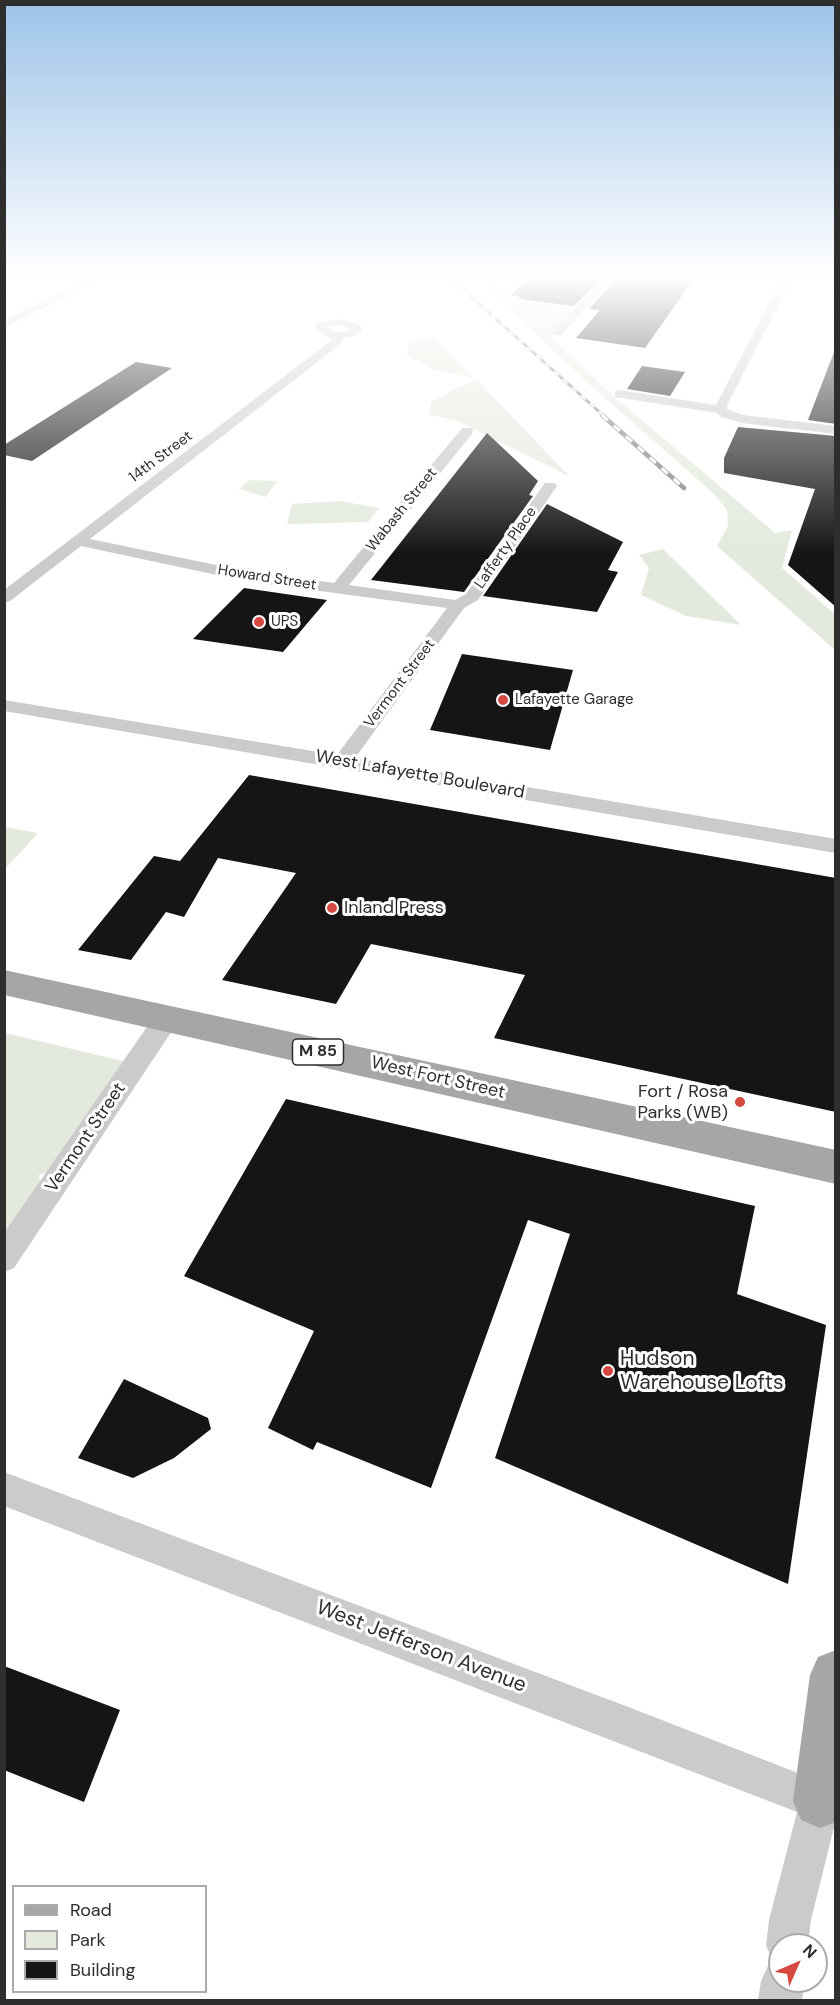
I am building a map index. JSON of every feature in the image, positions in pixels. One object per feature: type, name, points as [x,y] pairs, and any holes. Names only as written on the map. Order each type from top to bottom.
[{"type":"main road","name":"West Fort Street","points":[[4,982],[836,1167]]},
{"type":"main road","points":[[830,1796],[836,1675]]},
{"type":"street","name":"14th Street","points":[[4,598],[299,369]]},
{"type":"street","points":[[721,410],[722,403],[740,369]]},
{"type":"street","points":[[619,394],[721,410],[725,414],[742,419],[836,430]]},
{"type":"street","name":"Wabash Street","points":[[338,588],[466,431]]},
{"type":"street","name":"Lafferty Place","points":[[458,606],[472,597],[550,486]]},
{"type":"street","name":"Howard Street","points":[[77,541],[245,576],[458,606]]},
{"type":"street","name":"Vermont Street","points":[[342,762],[458,606]]},
{"type":"street","name":"West Lafayette Boulevard","points":[[4,705],[836,846]]},
{"type":"street","name":"Vermont Street","points":[[4,1258],[167,1018]]},
{"type":"street","name":"West Jefferson Avenue","points":[[4,1489],[620,1722],[830,1796]]},
{"type":"street","points":[[788,1933],[790,1920],[830,1796]]},
{"type":"green space","points":[[432,369],[464,369],[472,377]]},
{"type":"green space","points":[[573,369],[584,369],[775,533],[792,530],[782,568],[835,614],[835,650],[717,546],[728,526],[727,510],[714,494]]},
{"type":"green space","points":[[477,380],[569,476],[455,420],[429,415],[431,402],[456,388]]},
{"type":"green space","points":[[249,480],[277,481],[266,497],[239,489]]},
{"type":"green space","points":[[340,501],[379,508],[368,522],[287,524],[292,504]]},
{"type":"green space","points":[[663,549],[741,625],[686,616],[641,595],[649,568],[639,555]]},
{"type":"green space","points":[[4,827],[38,833],[5,869]]},
{"type":"green space","points":[[5,1033],[123,1061],[56,1169],[39,1175],[40,1181],[5,1234]]},
{"type":"building","points":[[126,369],[171,369],[32,461],[4,455],[4,445]]},
{"type":"building","points":[[640,369],[685,372],[670,396],[627,389]]},
{"type":"building","points":[[828,369],[834,369],[836,424],[808,420]]},
{"type":"building","points":[[738,427],[836,436],[836,607],[788,565],[815,489],[724,473],[724,458]]},
{"type":"building","points":[[487,433],[538,481],[529,495],[533,496],[464,592],[371,580]]},
{"type":"building","points":[[547,504],[623,542],[608,570],[618,572],[597,612],[483,596]]},
{"type":"building","name":"UPS","points":[[244,588],[327,600],[283,652],[193,639]]},
{"type":"building","name":"Lafayette Garage","points":[[462,654],[573,670],[550,750],[430,730]]},
{"type":"building","points":[[249,775],[836,878],[836,1112],[494,1038],[525,975],[371,944],[336,1004],[222,980],[296,873],[218,858],[184,917],[166,912],[131,960],[78,950],[154,856],[180,861]]},
{"type":"building","points":[[286,1099],[755,1206],[737,1294],[826,1325],[788,1584],[495,1458],[570,1234],[528,1220],[431,1488],[317,1442],[313,1450],[268,1428],[314,1331],[184,1276]]},
{"type":"building","points":[[124,1379],[208,1418],[211,1429],[174,1458],[133,1478],[78,1458]]},
{"type":"building","points":[[4,1666],[120,1710],[84,1802],[4,1770]]},
{"type":"railway","points":[[551,369],[604,416]]},
{"type":"railway","points":[[602,415],[684,488]]},
{"type":"place","name":"UPS","points":[[259,622]]},
{"type":"place","name":"Lafayette Garage","points":[[503,700]]},
{"type":"place","name":"Inland Press","points":[[332,908]]},
{"type":"place","name":"Fort / Rosa Parks (WB)","points":[[740,1102]]},
{"type":"place","name":"Hudson Warehouse Lofts","points":[[608,1371]]}]
